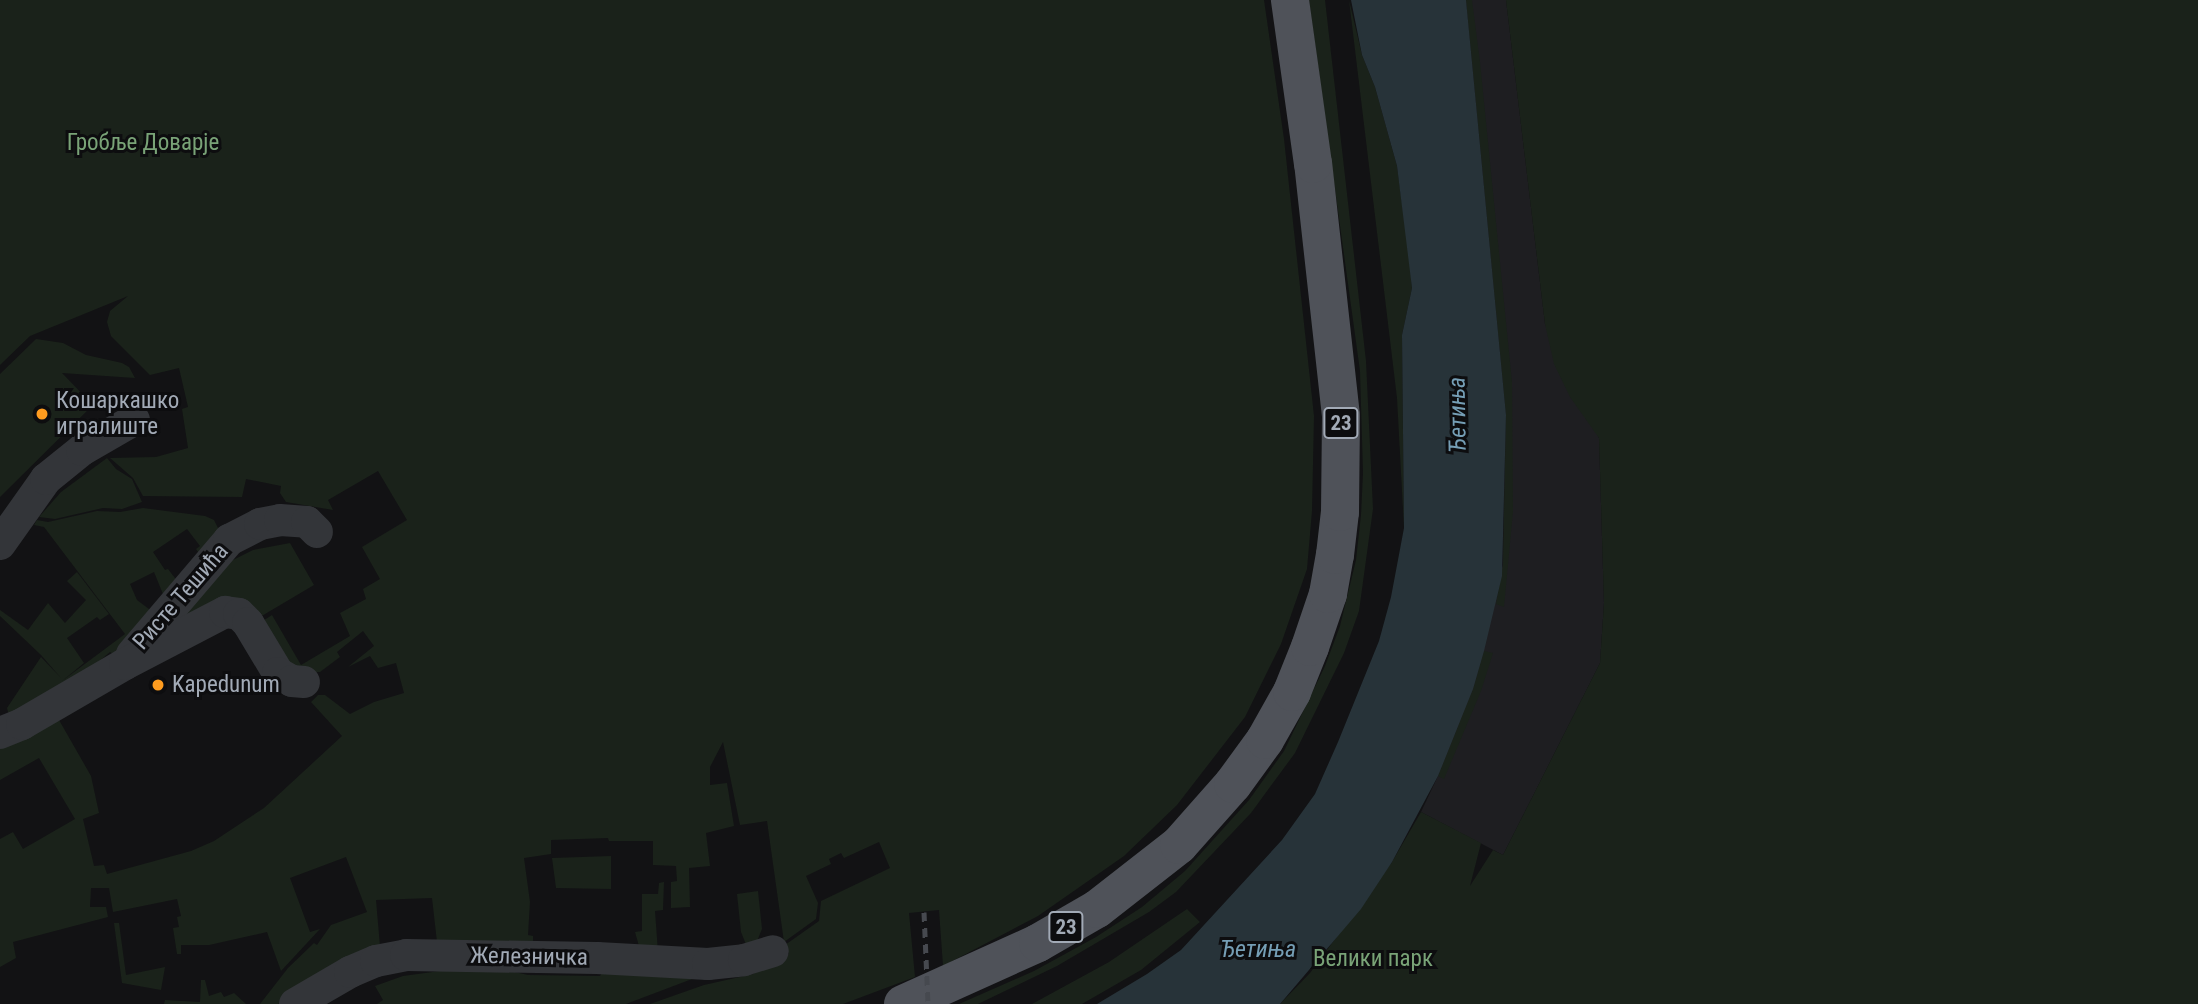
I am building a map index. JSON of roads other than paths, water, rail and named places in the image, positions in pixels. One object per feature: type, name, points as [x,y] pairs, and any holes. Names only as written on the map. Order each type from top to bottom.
[{"type":"main road","name":"23","points":[[902,1004],[1038,943],[1107,902],[1179,845],[1208,815],[1265,740],[1292,692],[1310,647],[1328,594],[1335,555],[1340,512],[1341,416],[1313,164],[1290,0]]},
{"type":"street","points":[[0,544],[46,479],[82,450],[134,420]]},
{"type":"street","name":"Ристе Тешића","points":[[125,664],[139,643],[229,540],[244,530],[280,520],[307,522],[317,531]]},
{"type":"street","name":"Ристе Тешића","points":[[0,733],[22,724],[218,614],[233,612],[248,623],[278,673],[304,682]]},
{"type":"street","name":"Железничка","points":[[295,1004],[349,972],[376,961],[406,955],[597,958],[708,964],[753,958],[773,951]]},
{"type":"water","name":"Ђетиња","points":[[1351,0],[1466,0],[1506,415],[1502,576],[1484,651],[1473,689],[1438,776],[1392,862],[1361,909],[1280,1004],[1097,1004],[1181,950],[1282,840],[1315,794],[1379,641],[1391,597],[1404,528],[1402,335],[1412,288],[1397,166],[1375,87],[1362,55]]},
{"type":"railway","points":[[924,912],[928,1004]]},
{"type":"place","name":"Кошаркашко игралиште","points":[[42,414]]},
{"type":"place","name":"Kapedunum","points":[[158,685]]},
{"type":"park label","name":"Гробље Доварје","points":[[143,143]]},
{"type":"park label","name":"Велики парк","points":[[1373,959]]}]
